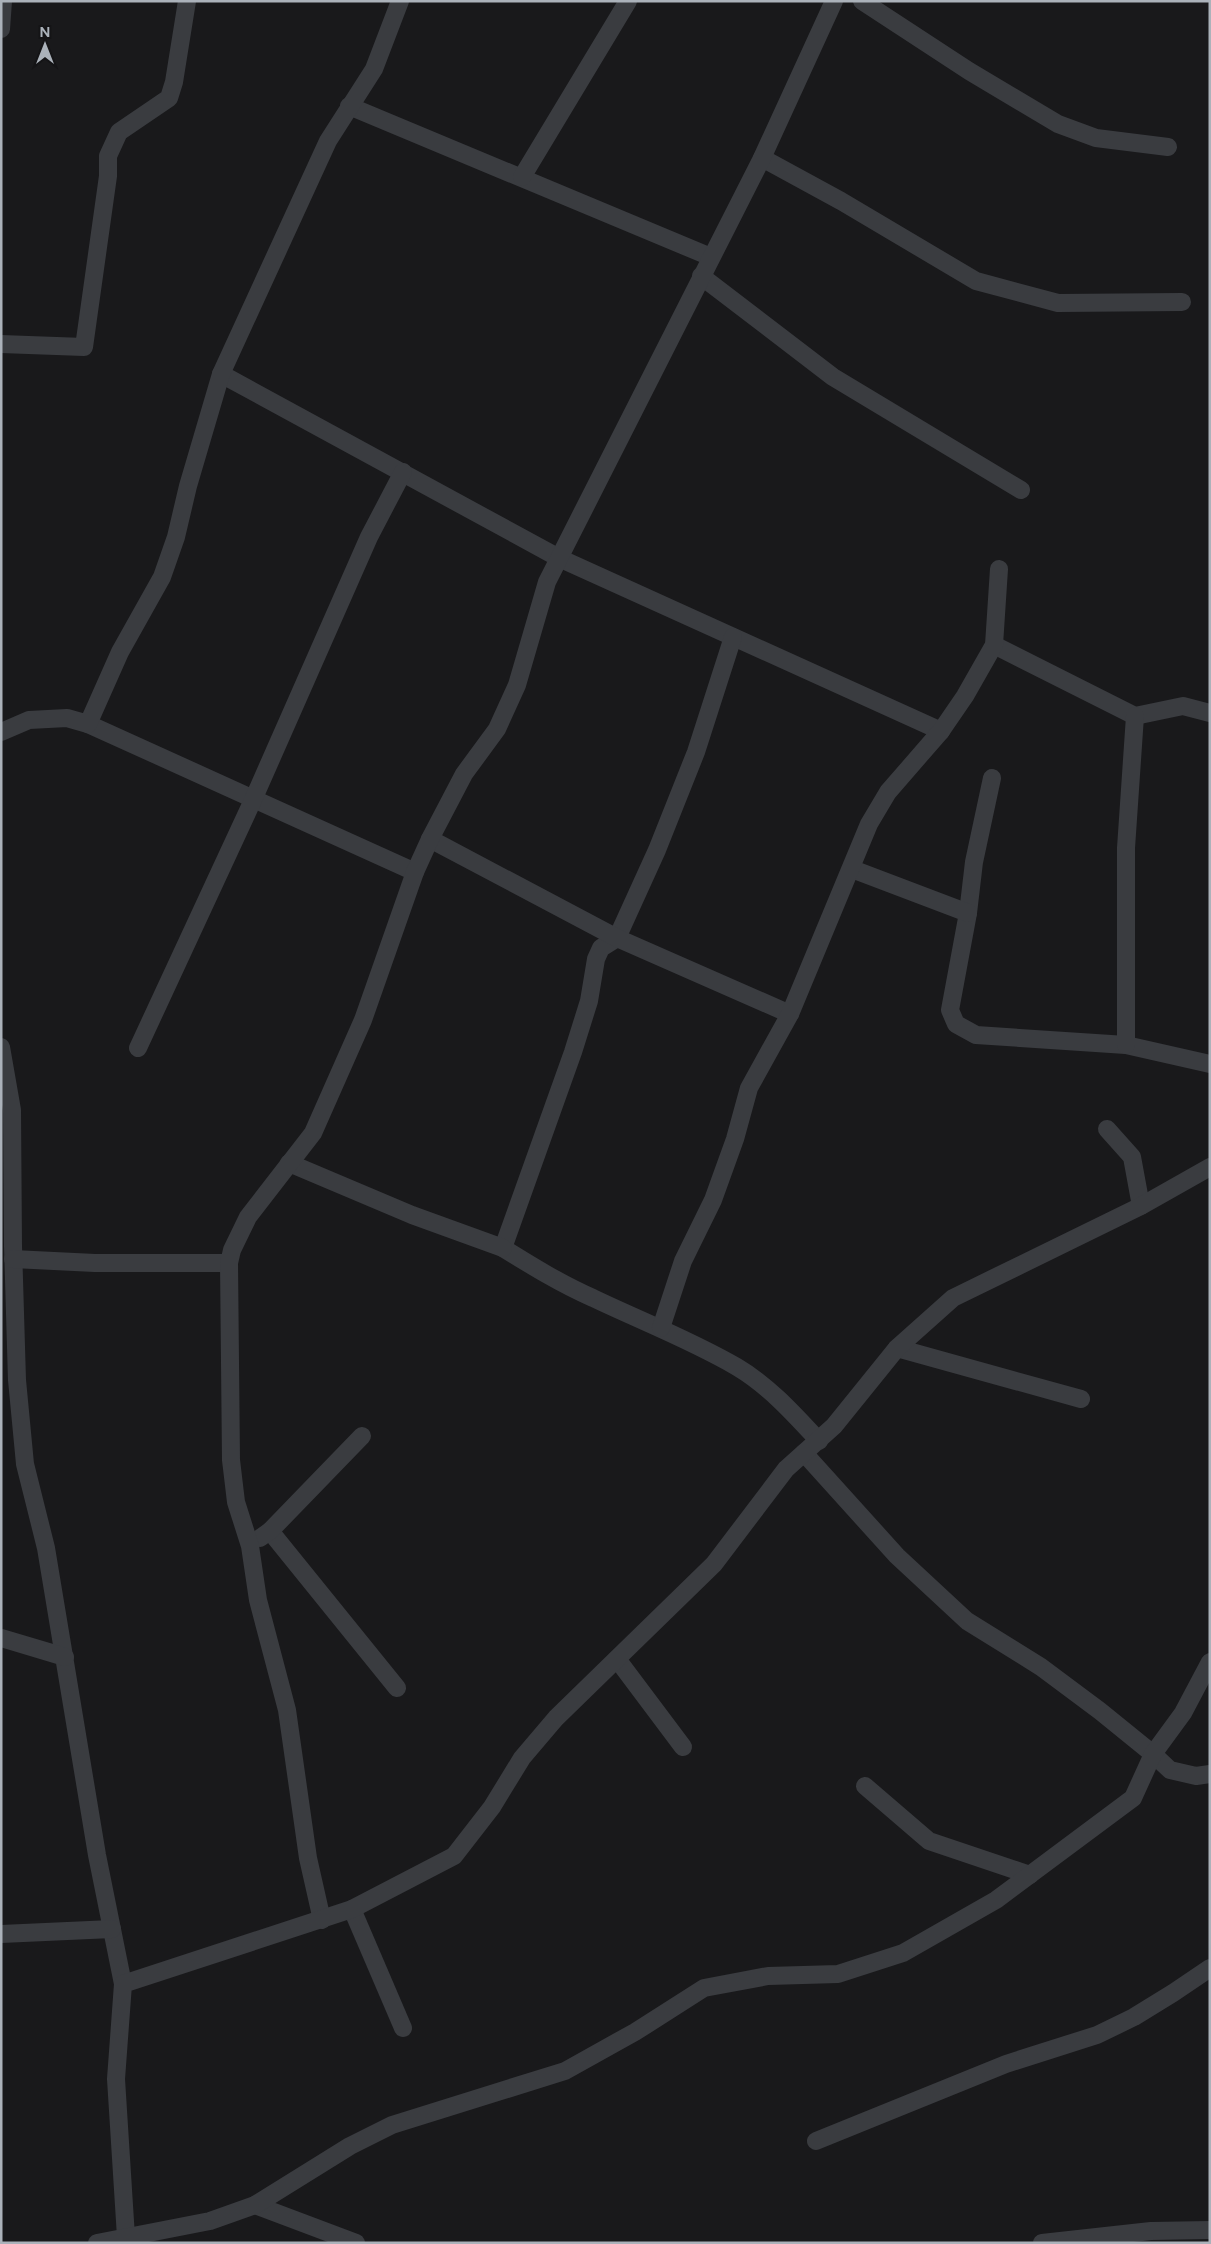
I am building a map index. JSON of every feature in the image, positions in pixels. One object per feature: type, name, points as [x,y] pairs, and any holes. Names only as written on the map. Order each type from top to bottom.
[{"type":"street","points":[[1,29],[3,1]]},
{"type":"street","points":[[1,344],[84,347],[108,176],[108,156],[119,132],[168,98],[174,82],[187,1]]},
{"type":"street","points":[[88,724],[120,652],[162,577],[176,537],[188,486],[221,374],[328,141],[374,69],[400,1]]},
{"type":"street","points":[[522,177],[628,1]]},
{"type":"street","points":[[322,1920],[308,1858],[287,1710],[258,1600],[250,1546],[236,1502],[231,1460],[229,1263],[232,1250],[248,1217],[313,1133],[364,1020],[415,872],[430,839],[464,774],[497,729],[513,694],[547,582],[762,158],[834,1]]},
{"type":"street","points":[[862,1],[969,71],[1058,124],[1096,138],[1168,147]]},
{"type":"street","points":[[349,106],[711,256]]},
{"type":"street","points":[[762,158],[841,201],[976,281],[1058,303],[1182,302]]},
{"type":"street","points":[[702,276],[834,377],[1021,490]]},
{"type":"street","points":[[221,374],[559,558],[941,731]]},
{"type":"street","points":[[138,1048],[253,800],[369,537],[403,472]]},
{"type":"street","points":[[661,1328],[683,1261],[713,1200],[735,1139],[749,1088],[790,1014],[852,869],[869,824],[888,792],[941,731],[966,696],[994,645],[999,569]]},
{"type":"street","points":[[503,1248],[573,1052],[589,1002],[596,959],[601,948],[617,938],[657,850],[696,752],[733,637]]},
{"type":"street","points":[[994,645],[1135,716],[1183,706],[1210,714]]},
{"type":"street","points":[[1126,1046],[1126,848],[1135,716]]},
{"type":"street","points":[[1,732],[29,720],[67,718],[88,724],[415,872]]},
{"type":"street","points":[[992,778],[974,862],[968,913],[950,1010],[956,1024],[976,1035],[1126,1046],[1210,1064]]},
{"type":"street","points":[[430,839],[617,938],[790,1014]]},
{"type":"street","points":[[852,869],[968,913]]},
{"type":"street","points":[[1,1047],[12,1110],[13,1259],[17,1380],[25,1464],[46,1548],[97,1855],[123,1984],[116,2079],[126,2237]]},
{"type":"street","points":[[1107,1130],[1132,1157],[1141,1206]]},
{"type":"street","points":[[289,1163],[412,1215],[503,1248],[539,1270],[592,1298],[661,1328],[738,1367],[774,1393],[819,1441]]},
{"type":"street","points":[[123,1984],[352,1909],[454,1856],[492,1807],[522,1758],[556,1718],[714,1564],[786,1469],[834,1426],[897,1348],[953,1298],[1141,1206],[1210,1167]]},
{"type":"street","points":[[13,1259],[95,1263],[229,1263]]},
{"type":"street","points":[[897,1348],[1081,1399]]},
{"type":"street","points":[[250,1546],[270,1531],[362,1436]]},
{"type":"street","points":[[804,1453],[897,1556],[968,1621],[1041,1667],[1153,1754],[1170,1770],[1196,1776],[1210,1774]]},
{"type":"street","points":[[270,1531],[397,1688]]},
{"type":"street","points":[[1,1638],[65,1658]]},
{"type":"street","points":[[617,1659],[683,1747]]},
{"type":"street","points":[[97,2243],[126,2237],[148,2237],[210,2221],[255,2206],[350,2146],[392,2125],[565,2070],[635,2032],[704,1988],[768,1976],[838,1974],[903,1953],[996,1900],[1133,1798],[1153,1754],[1183,1712],[1210,1662]]},
{"type":"street","points":[[865,1786],[929,1841],[1030,1875]]},
{"type":"street","points":[[352,1909],[403,2028]]},
{"type":"street","points":[[1,1934],[112,1929]]},
{"type":"street","points":[[816,2141],[1006,2064],[1097,2035],[1134,2017],[1173,1994],[1210,1968]]},
{"type":"street","points":[[255,2206],[356,2243]]},
{"type":"street","points":[[1042,2243],[1151,2231],[1210,2230]]}]
